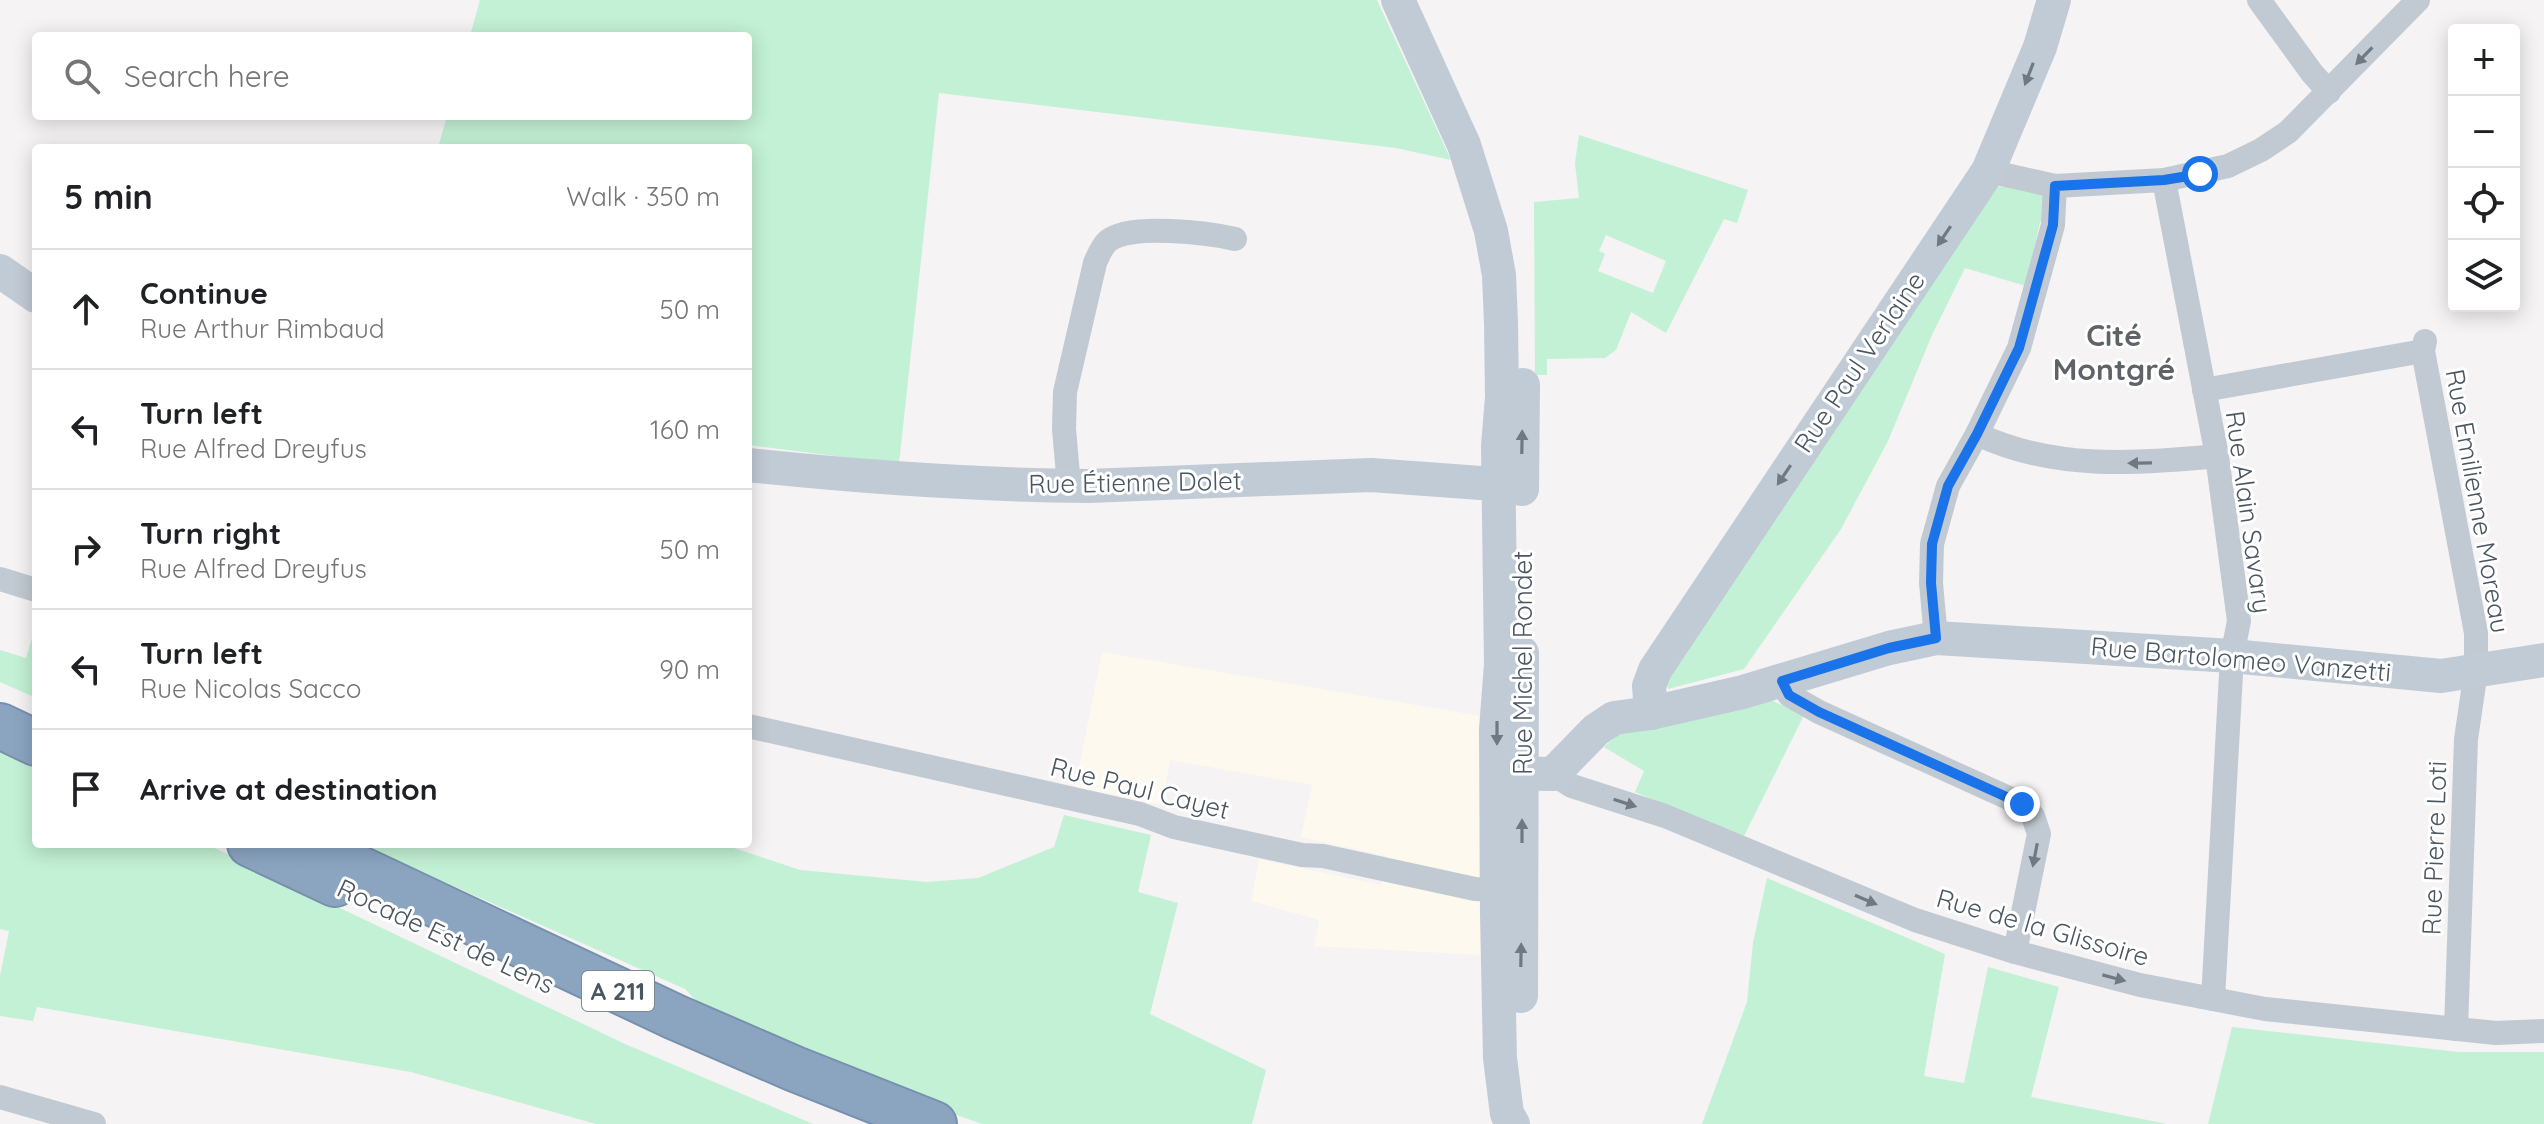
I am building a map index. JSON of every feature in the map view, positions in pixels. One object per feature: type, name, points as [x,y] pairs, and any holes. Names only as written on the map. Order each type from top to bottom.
[{"type":"highway","points":[[0,698],[32,713]]},
{"type":"highway","points":[[0,726],[32,741]]},
{"type":"highway","name":"Rocade Est de Lens","points":[[258,848],[665,1040],[862,1124]]},
{"type":"highway","name":"Rocade Est de Lens","points":[[316,848],[675,1017],[934,1124]]},
{"type":"street","points":[[1398,0],[1464,145],[1491,231],[1509,270]]},
{"type":"street","points":[[1421,0],[1494,165],[1514,230],[1509,270]]},
{"type":"street","name":"Rue Paul Verlaine","points":[[1651,713],[1649,686],[1655,670],[1988,171],[2034,62],[2054,0]]},
{"type":"street","points":[[2259,0],[2329,92]]},
{"type":"street","points":[[1988,171],[2055,186],[2164,180],[2228,166],[2288,132],[2418,0]]},
{"type":"street","name":"Rue Alain Savary","points":[[2164,180],[2217,456],[2239,621],[2232,656],[2213,999]]},
{"type":"street","points":[[1936,638],[1931,583],[1932,544],[1948,486],[2019,348],[2053,225],[2055,186]]},
{"type":"street","points":[[1069,486],[1064,429],[1065,392],[1100,252],[1109,240],[1124,234],[1196,232],[1235,239]]},
{"type":"street","name":"Rue Michel Rondet","points":[[1509,270],[1511,486],[1524,773],[1509,891],[1511,1059]]},
{"type":"street","points":[[0,271],[32,293]]},
{"type":"street","name":"Rue Emilienne Moreau","points":[[2204,390],[2424,346],[2476,633],[2476,671]]},
{"type":"street","points":[[1977,434],[1990,441],[2050,457],[2106,463],[2148,463],[2217,456]]},
{"type":"street","name":"Rue Étienne Dolet","points":[[752,465],[1069,486],[1371,475],[1511,486]]},
{"type":"street","points":[[0,579],[32,589]]},
{"type":"street","name":"Rue Bartolomeo Vanzetti","points":[[1524,773],[1604,724],[1623,716],[1651,713],[1743,692],[1889,648],[1936,638],[2232,656],[2441,676],[2544,660]]},
{"type":"street","name":"Rue Pierre Loti","points":[[2456,1029],[2466,739],[2476,671]]},
{"type":"street","points":[[1782,681],[1789,695],[1819,712],[1977,782],[2022,804],[2033,816],[2039,834],[2015,952]]},
{"type":"street","name":"Rue Paul Cayet","points":[[752,727],[1140,814],[1174,827],[1302,855],[1323,856],[1466,887],[1509,891]]},
{"type":"street","name":"Rue de la Glissoire","points":[[1524,773],[1665,816],[1915,920],[2015,952],[2140,985],[2265,1009],[2496,1033],[2544,1031]]},
{"type":"street","points":[[1511,1059],[1507,1114],[1513,1124]]},
{"type":"street","points":[[1511,1059],[1527,1110],[1524,1124]]},
{"type":"street","points":[[0,1097],[94,1124]]},
{"type":"shaded area","points":[[1102,652],[1481,716],[1479,868],[1482,955],[1314,946],[1319,920],[1251,901],[1259,859],[1381,885],[1386,856],[1301,837],[1312,785],[1170,760],[1162,805],[1075,787]]},
{"type":"green space","points":[[480,0],[1377,0],[1451,160],[1396,148],[939,93],[899,464],[752,446],[752,144],[439,144],[446,120],[752,120],[752,32],[471,32]]},
{"type":"green space","points":[[1579,135],[1748,190],[1737,223],[1724,219],[1666,333],[1631,312],[1616,350],[1605,358],[1547,359],[1547,375],[1535,375],[1534,202],[1579,198],[1575,163]],"holes":[[[1606,235],[1666,261],[1653,293],[1598,271],[1605,254],[1599,251]]]},
{"type":"green space","points":[[2021,185],[2046,193],[2045,222],[2040,222],[2026,286],[1965,268],[1932,335],[1888,441],[1841,529],[1744,669],[1668,689],[1663,667],[1995,187]]},
{"type":"green space","points":[[32,638],[32,696],[0,682],[0,650],[26,658]]},
{"type":"green space","points":[[1768,699],[1804,715],[1743,838],[1635,792],[1644,771],[1604,747],[1621,733]]},
{"type":"green space","points":[[0,747],[32,761],[32,848],[214,848],[625,1044],[813,1124],[596,1124],[411,1072],[37,1007],[33,1021],[0,1016],[0,976],[9,931],[0,929]]},
{"type":"green space","points":[[1064,815],[1151,835],[1138,892],[1178,903],[1150,1014],[1266,1070],[1252,1124],[982,1124],[870,1084],[705,1010],[685,989],[368,848],[734,848],[800,870],[927,882],[978,878],[1054,847]]},
{"type":"green space","points":[[1767,878],[1945,954],[1924,1076],[1964,1083],[1988,967],[2059,987],[2031,1097],[2167,1124],[1702,1124],[1747,1002],[1753,943]]},
{"type":"green space","points":[[2232,1027],[2459,1052],[2544,1052],[2544,1124],[2208,1124]]},
{"type":"district","name":"Cité Montgré","points":[[2114,352]]},
{"type":"route","points":[[2022,804],[1819,712],[1789,695],[1782,681],[1889,648],[1936,638],[1931,583],[1932,544],[1948,486],[2019,348],[2053,225],[2055,186],[2164,180],[2200,174]]}]
